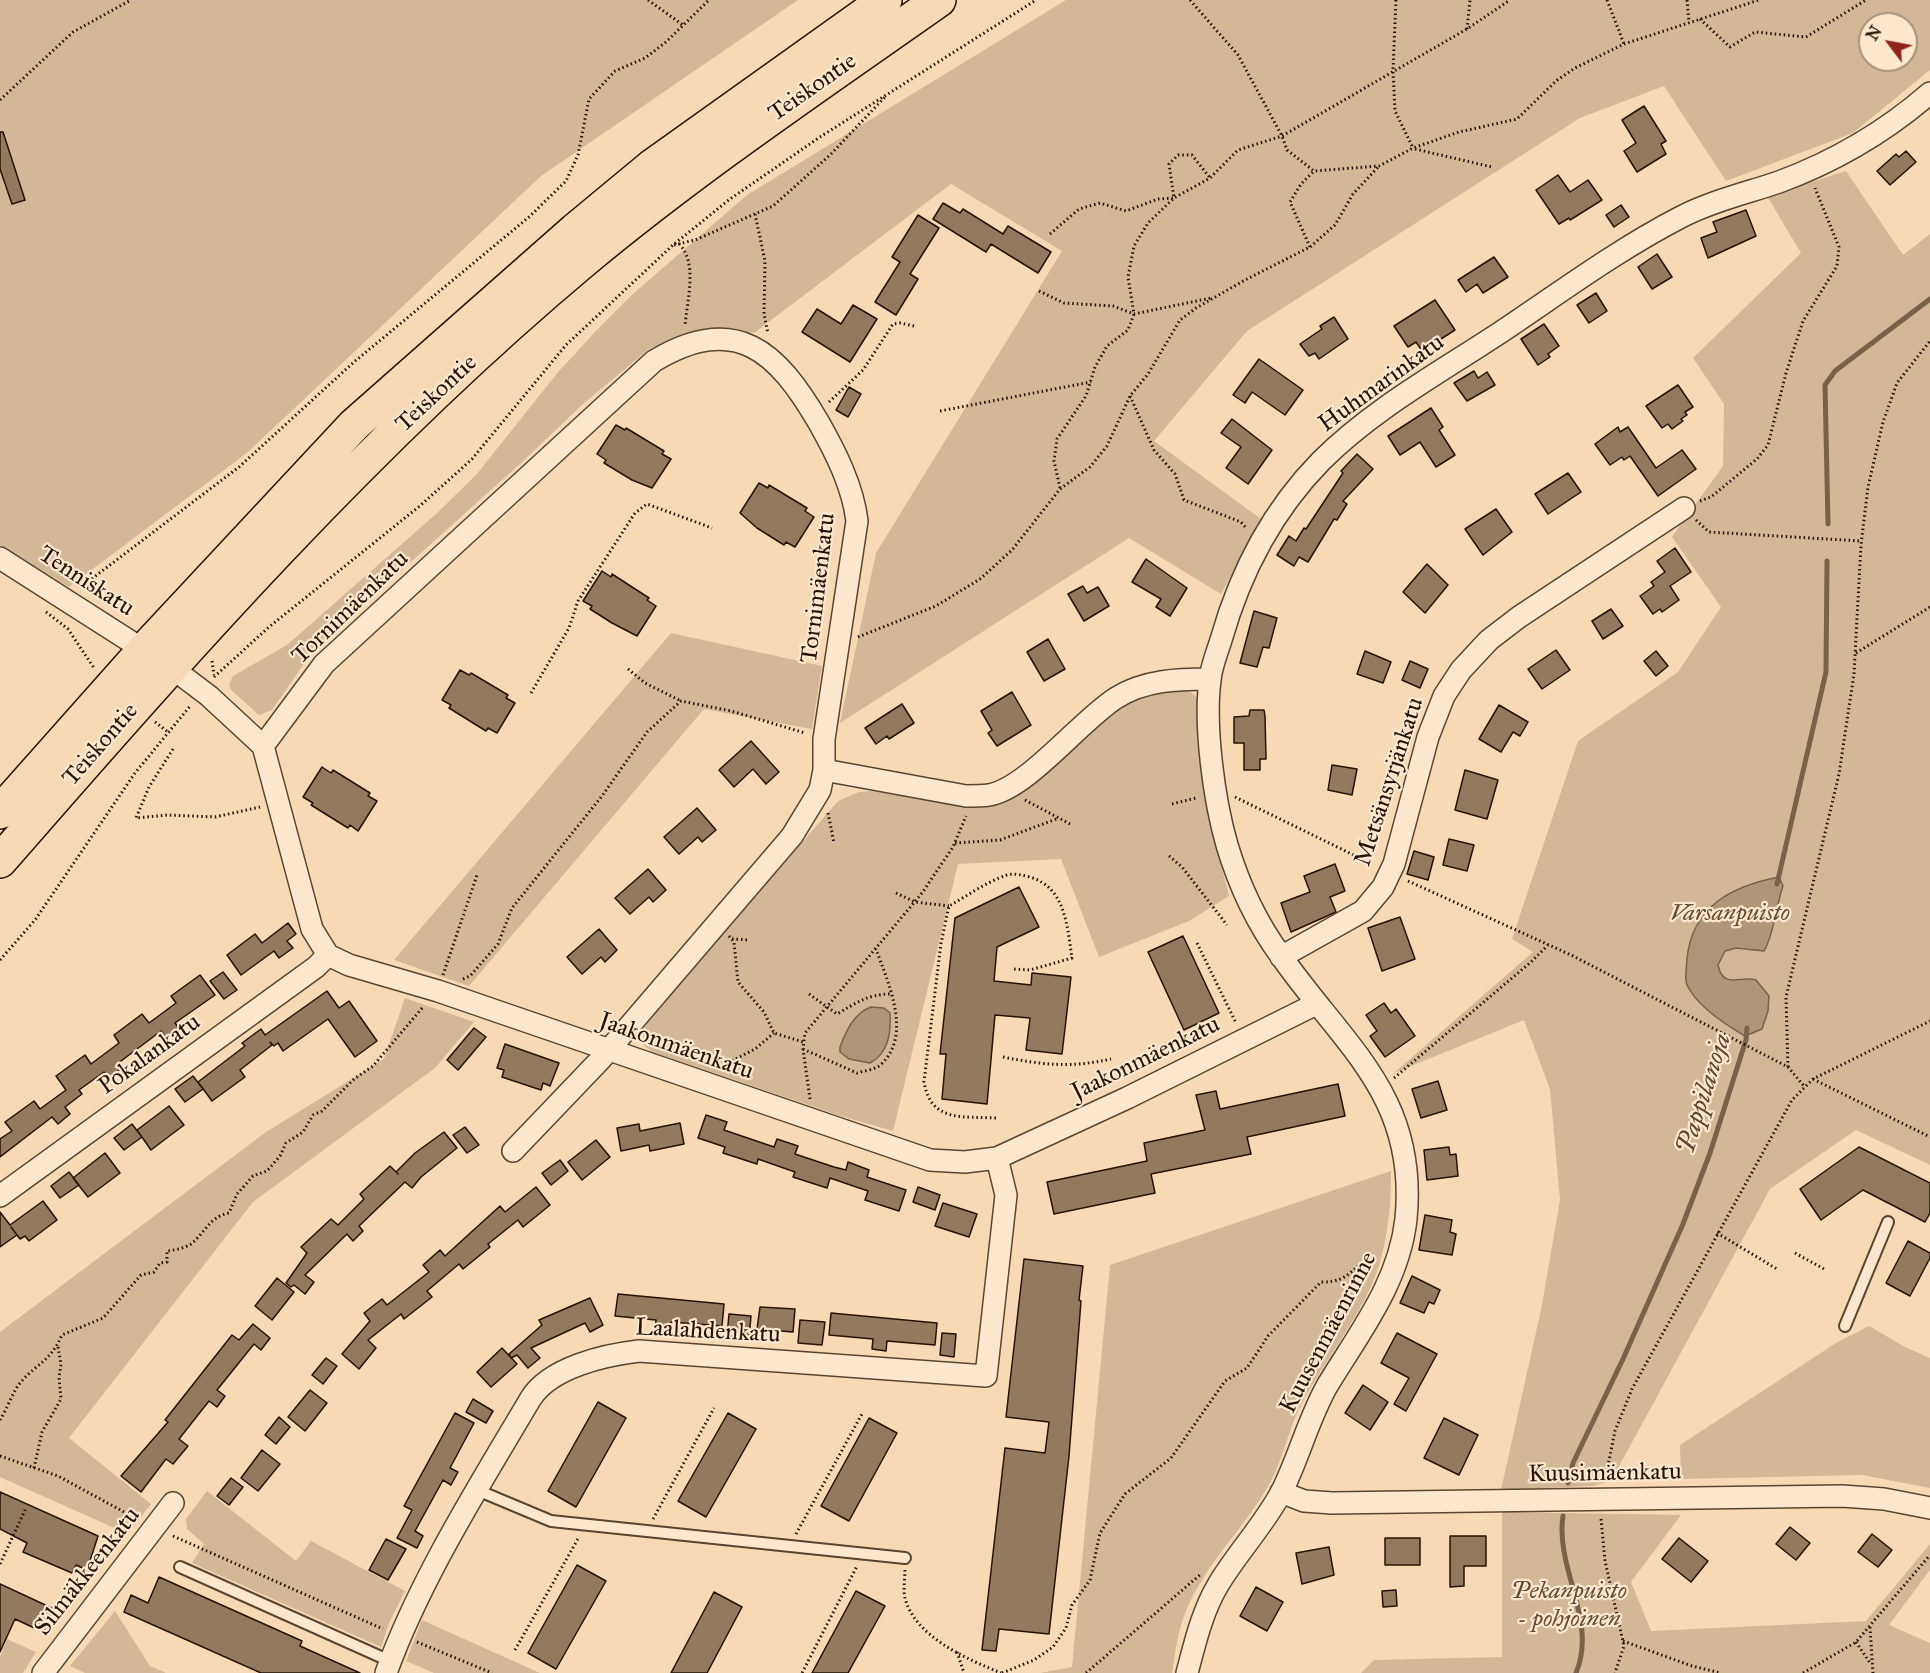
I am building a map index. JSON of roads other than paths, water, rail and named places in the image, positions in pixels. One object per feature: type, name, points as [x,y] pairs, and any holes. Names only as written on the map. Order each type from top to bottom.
[{"type":"highway","name":"Teiskontie","points":[[0,861],[125,694],[144,650],[354,425],[466,325],[651,167],[885,0]]},
{"type":"highway","name":"Teiskontie","points":[[0,812],[125,694],[172,668],[281,549],[367,460],[580,264],[666,194],[939,0]]},
{"type":"street","name":"Huhmarinkatu","points":[[1316,1004],[1281,957],[1245,897],[1226,841],[1211,746],[1210,679],[1230,607],[1260,543],[1279,511],[1317,466],[1388,405],[1621,252],[1682,216],[1850,152],[1887,128],[1930,93]]},
{"type":"street","name":"Tornimäenkatu","points":[[263,746],[324,664],[654,361],[683,345],[713,338],[743,343],[773,359],[813,414],[828,439],[855,506],[857,521],[824,739],[824,770],[815,802],[724,932],[608,1051]]},
{"type":"street","name":"Metsänsyrjänkatu","points":[[1281,957],[1363,911],[1383,887],[1390,873],[1428,737],[1444,696],[1461,670],[1489,640],[1519,616],[1684,508]]},
{"type":"street","name":"Tenniskatu","points":[[0,558],[172,668]]},
{"type":"street","points":[[172,668],[209,696],[263,746],[312,929],[328,955]]},
{"type":"street","points":[[824,770],[966,796],[989,795],[1005,789],[1118,697],[1167,680],[1210,679]]},
{"type":"street","name":"Jaakonmäenkatu","points":[[328,955],[349,965],[446,987],[608,1051],[930,1160],[966,1162],[997,1158],[1106,1108],[1316,1004]]},
{"type":"street","name":"Pokalankatu","points":[[0,1196],[316,968],[328,955]]},
{"type":"street","name":"Kuusenmäenrinne","points":[[1187,1673],[1198,1631],[1215,1590],[1281,1492],[1315,1410],[1383,1294],[1400,1251],[1406,1217],[1406,1177],[1395,1121],[1382,1089],[1359,1056],[1316,1004]]},
{"type":"street","points":[[513,1151],[608,1051]]},
{"type":"street","name":"Laalahdenkatu","points":[[388,1667],[400,1636],[477,1490],[538,1388],[574,1366],[607,1355],[639,1351],[986,1376],[1005,1195],[997,1158]]},
{"type":"street","name":"Kuusimäenkatu","points":[[1281,1492],[1304,1501],[1332,1503],[1842,1496],[1884,1499],[1930,1508]]},
{"type":"street","name":"Silmäkkeenkatu","points":[[43,1673],[173,1503]]},
{"type":"lane","points":[[1845,1326],[1888,1222]]},
{"type":"lane","points":[[477,1490],[552,1521],[905,1558]]},
{"type":"lane","points":[[180,1567],[388,1667]]},
{"type":"waterway","name":"Pappilanoja","points":[[1828,524],[1825,385],[1835,371],[1930,299]]},
{"type":"waterway","name":"Pappilanoja","points":[[1777,884],[1826,672],[1827,561]]},
{"type":"waterway","name":"Pappilanoja","points":[[1568,1483],[1573,1463],[1623,1359],[1683,1224],[1710,1153],[1746,1040],[1747,1028]]},
{"type":"waterway","name":"Pappilanoja","points":[[1563,1516],[1562,1536],[1565,1556],[1582,1634],[1581,1653],[1576,1673]]},
{"type":"park label","name":"Varsanpuisto","points":[[1730,914]]},
{"type":"park label","name":"Pekanpuisto - pohjoinen","points":[[1569,1606]]}]
